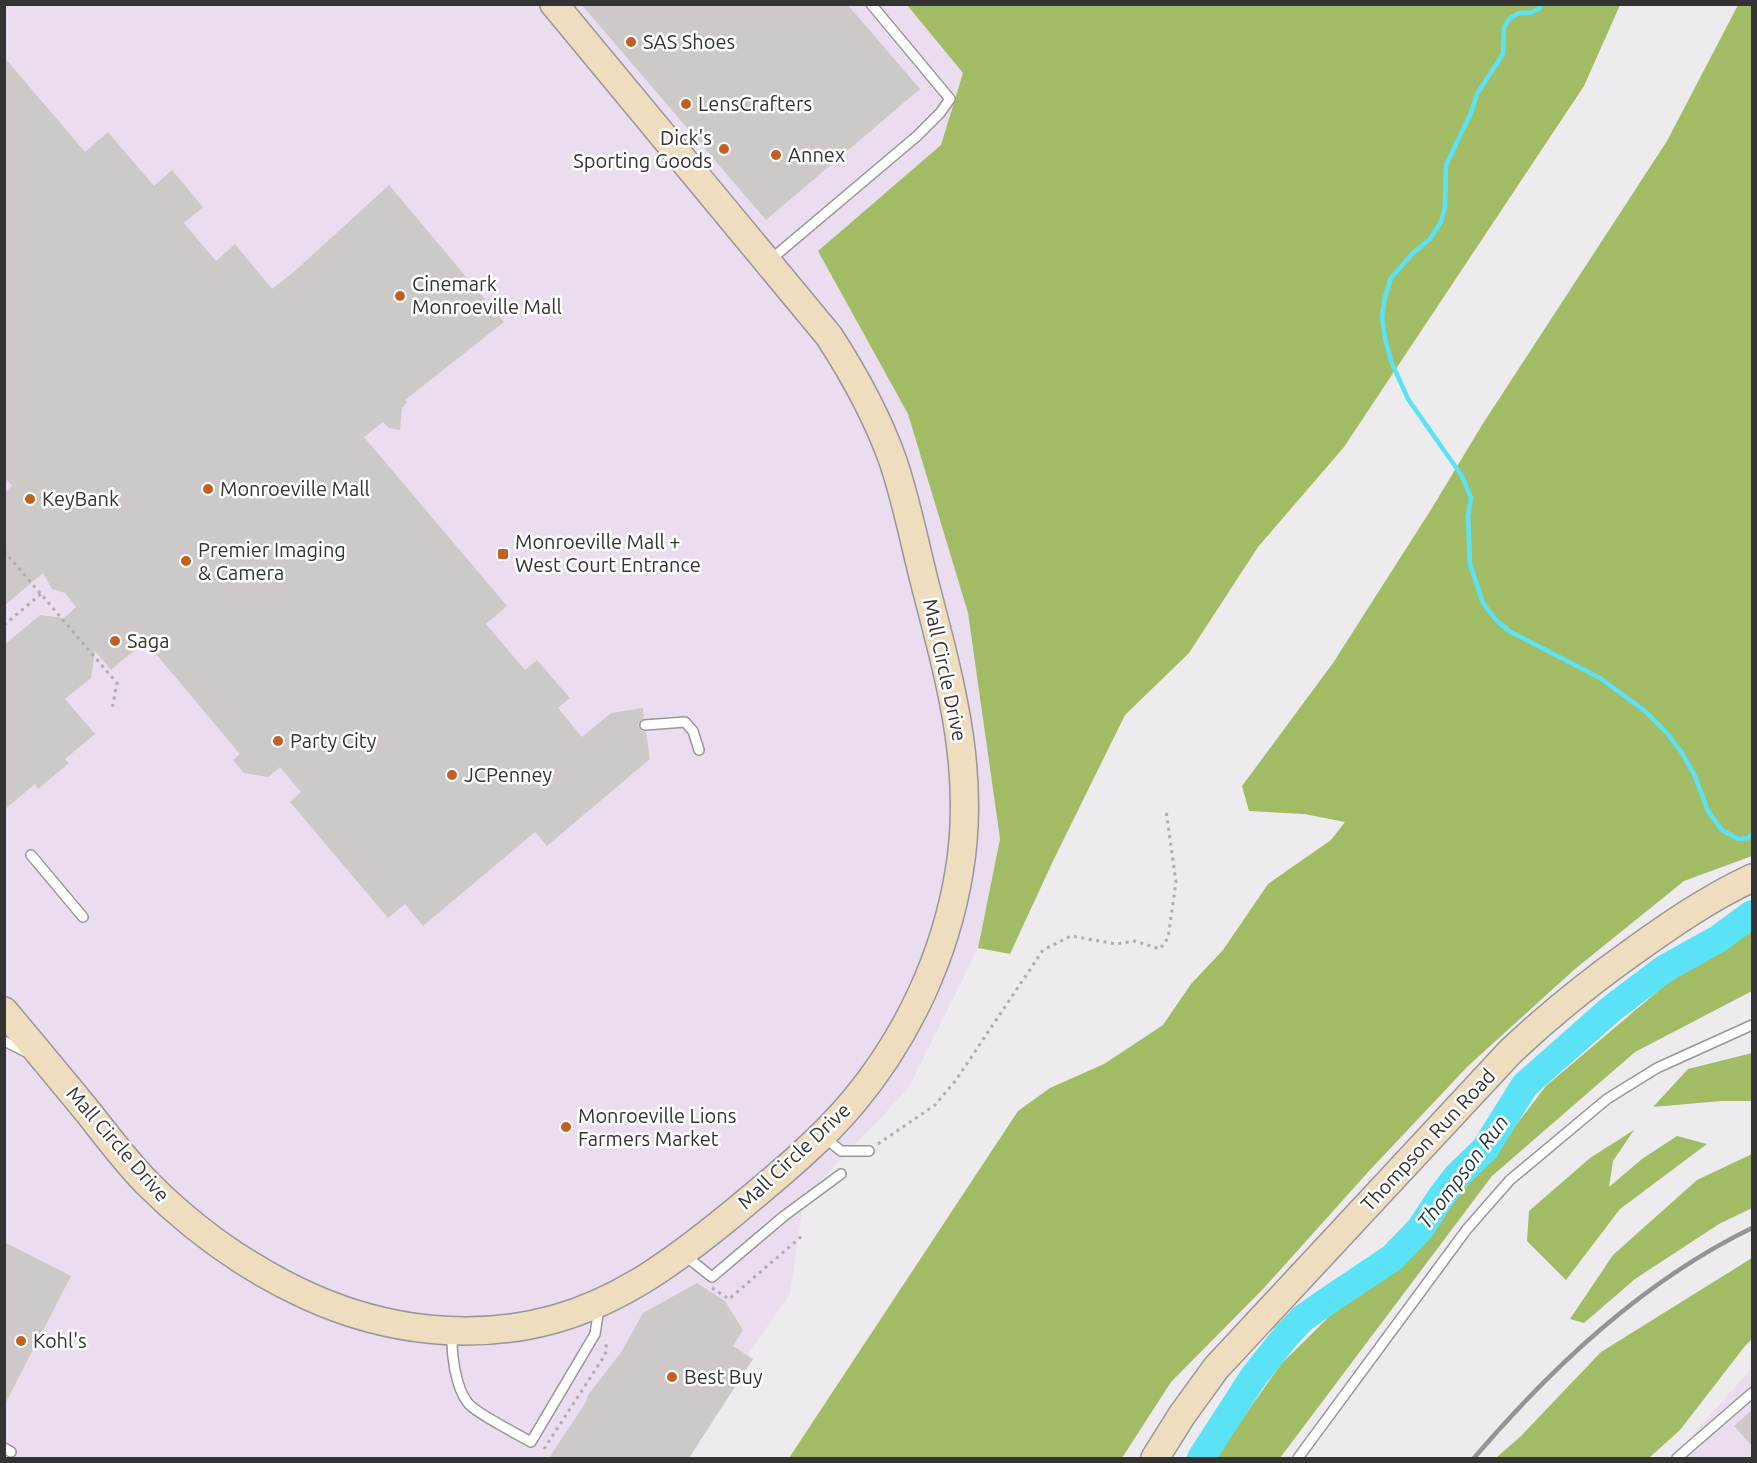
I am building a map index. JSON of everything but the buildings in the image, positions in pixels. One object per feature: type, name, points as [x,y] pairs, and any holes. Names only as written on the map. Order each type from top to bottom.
[{"type":"street","name":"Mall Circle Drive","points":[[4,1011],[145,1181],[227,1250],[290,1287],[333,1307],[395,1324],[427,1330],[452,1331],[505,1329],[556,1319],[600,1303],[652,1275],[685,1252],[774,1179],[822,1135],[853,1103],[888,1055],[905,1026],[928,978],[942,941],[959,875],[963,848],[965,793],[961,739],[950,680],[894,465],[867,399],[829,336],[554,4]]},
{"type":"street","name":"Thompson Run Road","points":[[1155,1458],[1182,1414],[1216,1368],[1510,1052],[1561,1006],[1647,941],[1696,908],[1752,878]]},
{"type":"lane","points":[[769,262],[917,136],[940,113],[950,99],[871,4]]},
{"type":"lane","points":[[645,725],[685,722],[693,731],[699,750]]},
{"type":"lane","points":[[31,855],[83,917]]},
{"type":"lane","points":[[1298,1458],[1467,1229],[1510,1180],[1607,1099],[1656,1068],[1752,1025]]},
{"type":"lane","points":[[4,1041],[50,1066]]},
{"type":"lane","points":[[822,1135],[841,1151],[869,1151]]},
{"type":"lane","points":[[685,1252],[693,1262],[712,1277],[784,1216],[841,1174]]},
{"type":"lane","points":[[452,1331],[460,1389],[469,1405],[531,1442],[595,1334],[600,1303]]},
{"type":"lane","points":[[1677,1458],[1752,1393]]},
{"type":"path","points":[[4,551],[117,683],[111,709]]},
{"type":"path","points":[[4,625],[41,594]]},
{"type":"path","points":[[869,1151],[935,1105],[957,1080],[1043,950],[1071,936],[1116,944],[1135,941],[1160,949],[1168,938],[1176,882],[1166,810]]},
{"type":"path","points":[[710,1287],[729,1299],[802,1236]]},
{"type":"path","points":[[544,1449],[603,1358],[607,1350],[605,1335],[608,1335]]},
{"type":"shaded area","name":"Monroeville Mall","points":[[5,5],[907,5],[963,73],[941,145],[818,251],[908,414],[968,613],[1000,839],[978,948],[908,1089],[804,1198],[790,1294],[676,1458],[5,1458]]},
{"type":"shaded area","points":[[1752,1368],[1752,1458],[1672,1458]]},
{"type":"green space","points":[[907,5],[1620,5],[1584,86],[1344,447],[1258,547],[1189,653],[1125,715],[1010,954],[978,948],[1000,839],[968,613],[908,414],[818,251],[941,145],[963,73]]},
{"type":"green space","points":[[1738,5],[1752,5],[1752,856],[1684,881],[1575,969],[1468,1066],[1369,1171],[1264,1288],[1171,1382],[1122,1458],[789,1458],[1018,1111],[1050,1088],[1104,1064],[1163,1025],[1191,984],[1223,950],[1268,884],[1331,840],[1345,822],[1304,814],[1249,811],[1242,786],[1333,663],[1482,425],[1667,141]]},
{"type":"green space","points":[[1752,925],[1752,991],[1635,1052],[1492,1176],[1280,1458],[1215,1458],[1281,1364],[1336,1310],[1396,1271],[1503,1142],[1546,1086],[1664,986]]},
{"type":"green space","points":[[1752,1053],[1752,1101],[1721,1101],[1653,1107],[1688,1069]]},
{"type":"green space","points":[[1634,1130],[1613,1161],[1609,1187],[1642,1159],[1677,1136],[1707,1144],[1620,1209],[1566,1280],[1527,1241],[1529,1211],[1590,1158]]},
{"type":"green space","points":[[1752,1154],[1752,1208],[1719,1224],[1635,1279],[1584,1323],[1570,1319],[1613,1255],[1697,1180]]},
{"type":"green space","points":[[1752,1258],[1752,1339],[1680,1430],[1649,1458],[1496,1458],[1521,1436],[1601,1352]]},
{"type":"waterway","points":[[1541,4],[1540,8],[1530,13],[1519,13],[1510,18],[1504,27],[1503,54],[1477,94],[1471,113],[1446,165],[1445,207],[1441,222],[1430,239],[1413,253],[1391,278],[1382,317],[1385,338],[1391,361],[1408,399],[1462,476],[1471,498],[1468,516],[1470,564],[1483,603],[1496,620],[1509,631],[1600,678],[1645,711],[1666,732],[1682,753],[1695,776],[1708,811],[1722,830],[1738,839],[1748,838],[1752,834]]},
{"type":"waterway","name":"Thompson Run","points":[[1201,1458],[1254,1376],[1286,1336],[1303,1318],[1392,1258],[1420,1229],[1457,1176],[1485,1149],[1525,1085],[1611,1009],[1664,969],[1718,939],[1752,914]]},
{"type":"railway","points":[[1474,1458],[1535,1391],[1601,1329],[1674,1274],[1712,1249],[1752,1228]]},
{"type":"place","name":"SAS Shoes","points":[[631,42]]},
{"type":"place","name":"LensCrafters","points":[[686,104]]},
{"type":"place","name":"Dick's Sporting Goods","points":[[724,149]]},
{"type":"place","name":"Annex","points":[[776,155]]},
{"type":"place","name":"Cinemark Monroeville Mall","points":[[400,296]]},
{"type":"place","name":"Monroeville Mall","points":[[208,489]]},
{"type":"place","name":"KeyBank","points":[[30,499]]},
{"type":"place","name":"Monroeville Mall + West Court Entrance","points":[[503,554]]},
{"type":"place","name":"Premier Imaging & Camera","points":[[186,561]]},
{"type":"place","name":"Saga","points":[[115,641]]},
{"type":"place","name":"Party City","points":[[278,741]]},
{"type":"place","name":"JCPenney","points":[[452,775]]},
{"type":"place","name":"Monroeville Lions Farmers Market","points":[[566,1127]]},
{"type":"place","name":"Kohl's","points":[[21,1341]]},
{"type":"place","name":"Best Buy","points":[[672,1377]]}]
